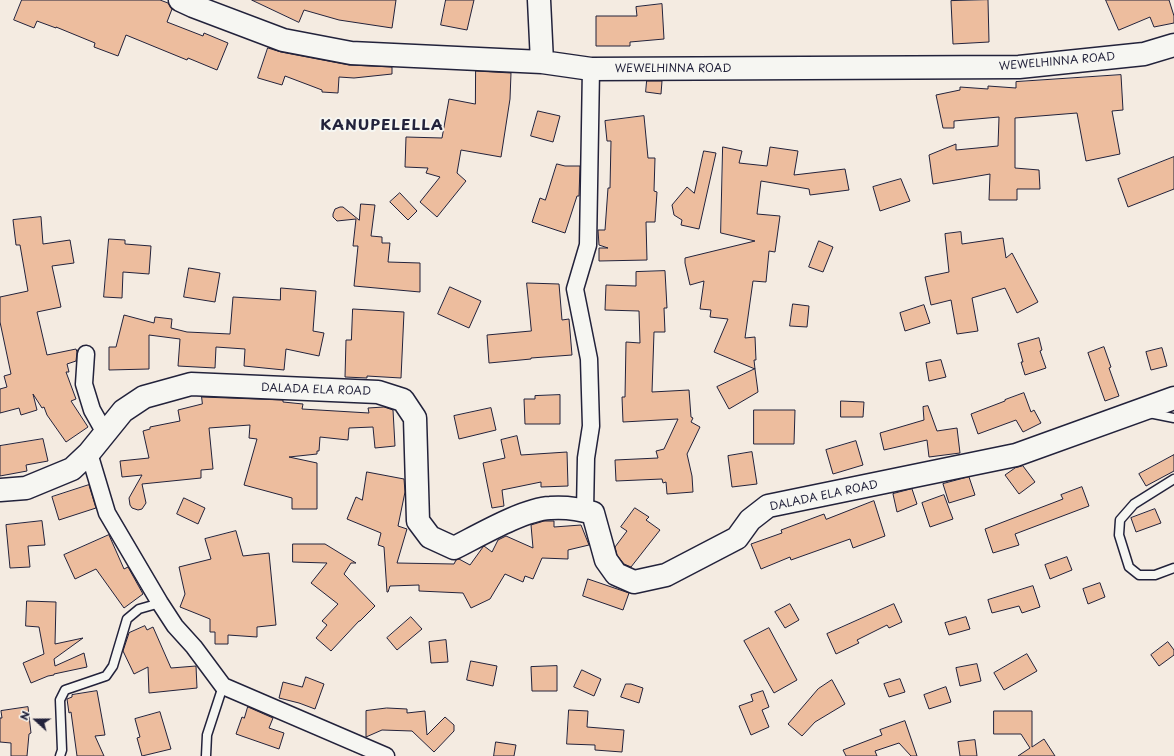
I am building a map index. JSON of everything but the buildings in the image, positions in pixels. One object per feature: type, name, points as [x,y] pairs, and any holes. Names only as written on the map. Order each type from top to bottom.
[{"type":"street","name":"WEWELHINNA ROAD","points":[[180,0],[283,40],[352,53],[542,62],[591,69],[1019,67],[1144,54],[1174,44]]},
{"type":"street","points":[[539,0],[542,62]]},
{"type":"street","points":[[585,511],[586,458],[591,426],[589,360],[575,289],[588,245],[591,69]]},
{"type":"street","points":[[86,354],[84,384],[92,410],[105,433]]},
{"type":"street","name":"DALADA ELA ROAD","points":[[0,490],[26,488],[72,469],[89,453],[123,411],[144,397],[191,384],[378,392],[403,400],[415,418],[418,521],[430,537],[454,548],[523,514],[549,508],[585,511],[593,513],[606,560],[616,574],[634,582],[666,575],[736,538],[750,520],[768,506],[1016,455],[1174,398]]},
{"type":"street","points":[[89,453],[108,513],[175,626],[194,647],[223,686],[386,756]]},
{"type":"lane","points":[[1136,411],[1174,418]]},
{"type":"lane","points":[[1174,479],[1134,504],[1120,520],[1119,535],[1129,567],[1139,575],[1155,576],[1174,568]]},
{"type":"lane","points":[[60,756],[62,750],[60,700],[66,690],[106,676],[113,666],[127,619],[139,609],[160,602]]},
{"type":"lane","points":[[206,756],[207,735],[223,686]]},
{"type":"district","name":"KANUPELELLA","points":[[382,126]]}]
